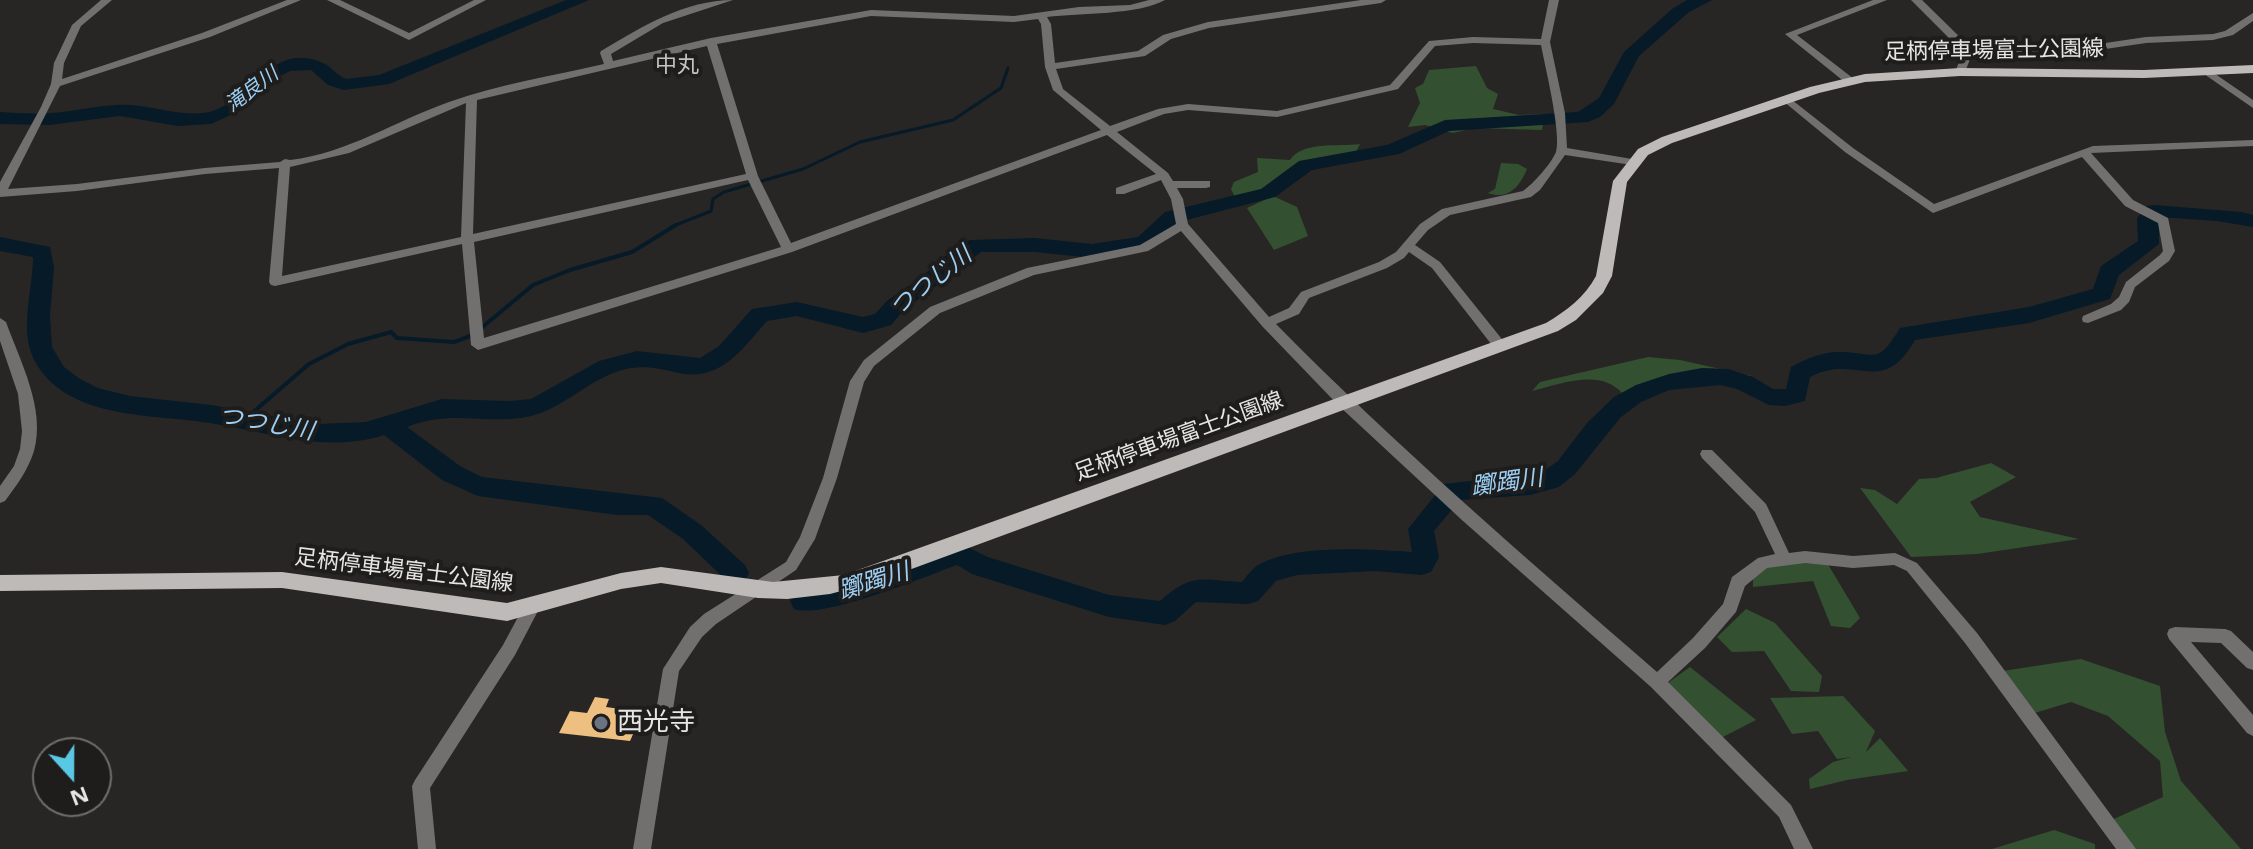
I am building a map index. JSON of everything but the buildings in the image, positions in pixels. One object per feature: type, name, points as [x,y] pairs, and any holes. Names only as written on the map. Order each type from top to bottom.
[{"type":"main road","name":"足柄停車場富士公園線","points":[[0,583],[282,580],[507,612],[531,609],[620,579],[662,575],[757,590],[819,589],[872,575],[1552,327],[1570,316],[1595,293],[1604,276],[1620,181],[1632,162],[1643,152],[1667,140],[1850,81],[1960,72],[2208,72],[2253,69]]},
{"type":"street","points":[[107,0],[88,14],[74,33],[59,63],[56,84],[46,107],[0,193],[60,192],[322,158],[354,149],[438,108],[472,98],[711,41],[871,13],[1014,19],[1130,8],[1160,0]]},
{"type":"street","points":[[74,33],[119,0]]},
{"type":"street","points":[[56,84],[206,35],[296,0]]},
{"type":"street","points":[[332,0],[409,37],[481,0]]},
{"type":"street","points":[[609,64],[605,53],[659,21],[728,0]]},
{"type":"street","points":[[1286,0],[1295,12]]},
{"type":"street","points":[[1050,67],[1141,54],[1167,37],[1208,25],[1381,0]]},
{"type":"street","points":[[1267,323],[1294,311],[1305,295],[1339,279],[1383,265],[1409,246],[1424,227],[1446,212],[1527,194],[1536,187],[1562,151],[1560,118],[1545,42],[1554,0]]},
{"type":"street","points":[[1850,81],[1790,34],[1882,0]]},
{"type":"street","points":[[1916,0],[1968,51],[2044,55],[2146,40],[2213,37],[2229,33],[2253,16]]},
{"type":"street","points":[[1041,15],[1049,4]]},
{"type":"street","points":[[1041,15],[1046,24],[1050,67],[1058,90],[1168,180],[1181,219],[1267,323],[1344,402],[1657,682],[1785,811],[1804,849]]},
{"type":"street","points":[[472,98],[467,237],[478,345],[788,249],[1175,108],[1277,114],[1394,87],[1433,43],[1473,40],[1545,42]]},
{"type":"street","points":[[711,41],[752,176],[788,249]]},
{"type":"street","points":[[1960,72],[1968,51]]},
{"type":"street","points":[[2208,72],[2253,105]]},
{"type":"street","points":[[1787,99],[1849,150],[1933,209],[2093,149],[2253,143]]},
{"type":"street","points":[[1562,151],[1632,162]]},
{"type":"street","points":[[2084,152],[2129,203],[2164,221],[2169,251],[2165,258],[2130,285],[2124,299],[2116,307],[2088,319]]},
{"type":"street","points":[[285,162],[275,282],[752,176]]},
{"type":"street","points":[[1120,191],[1168,180],[1206,184]]},
{"type":"street","points":[[642,849],[671,669],[703,625],[791,566],[807,539],[830,478],[857,381],[869,363],[935,310],[1031,271],[1144,248],[1181,219]]},
{"type":"street","points":[[1409,246],[1436,265],[1500,346]]},
{"type":"street","points":[[0,322],[29,421],[22,465],[0,497]]},
{"type":"street","points":[[1707,454],[1761,508],[1784,558]]},
{"type":"street","points":[[1657,682],[1699,643],[1730,607],[1738,582],[1763,562],[1784,558],[1853,562],[1895,559],[1912,567],[1971,638],[2127,849]]},
{"type":"street","points":[[427,849],[421,786],[509,650],[531,609]]},
{"type":"street","points":[[2253,663],[2225,636],[2175,634],[2253,728]]},
{"type":"green space","points":[[1476,66],[1487,88],[1498,94],[1493,109],[1519,115],[1544,114],[1542,130],[1474,128],[1453,133],[1425,125],[1408,127],[1420,103],[1415,88],[1423,84],[1429,70]]},
{"type":"green space","points":[[1360,144],[1355,154],[1297,174],[1272,192],[1235,197],[1231,189],[1234,182],[1258,172],[1257,158],[1290,160],[1311,147]]},
{"type":"green space","points":[[1501,163],[1518,164],[1527,169],[1512,191],[1501,195],[1488,193],[1495,189]]},
{"type":"green space","points":[[1273,196],[1297,207],[1308,236],[1274,250],[1247,208]]},
{"type":"green space","points":[[1648,357],[1680,360],[1752,376],[1622,393],[1613,385],[1591,380],[1567,382],[1532,391],[1540,382]]},
{"type":"green space","points":[[1991,463],[2016,477],[1970,502],[1980,517],[2079,539],[1977,554],[1911,557],[1860,488],[1875,490],[1897,504],[1919,479],[1936,478]]},
{"type":"green space","points":[[1826,561],[1860,618],[1850,628],[1831,626],[1813,581],[1753,587],[1753,568],[1787,562]]},
{"type":"green space","points":[[1746,609],[1775,623],[1822,676],[1819,692],[1791,691],[1764,651],[1732,652],[1717,637]]},
{"type":"green space","points":[[2081,659],[2160,686],[2165,732],[2181,781],[2241,849],[2118,849],[2107,822],[2163,797],[2160,761],[2108,716],[2071,702],[2028,715],[1996,672]]},
{"type":"green space","points":[[1690,667],[1756,720],[1719,739],[1665,685]]},
{"type":"green space","points":[[1843,696],[1875,731],[1866,752],[1880,738],[1908,771],[1810,789],[1809,779],[1833,762],[1851,757],[1837,759],[1818,731],[1792,734],[1770,698]]},
{"type":"green space","points":[[2054,830],[2095,844],[2095,849],[1992,849]]},
{"type":"waterway","name":"滝良川","points":[[0,118],[49,119],[120,110],[178,120],[211,118],[241,103],[267,76],[285,66],[305,63],[317,66],[334,81],[344,85],[383,80],[581,0]]},
{"type":"waterway","name":"つつじ川","points":[[0,244],[43,252],[38,332],[41,347],[46,361],[72,385],[109,401],[130,405],[211,414],[300,432],[355,433],[442,408],[499,410],[533,407],[555,398],[596,372],[629,360],[648,358],[702,366],[727,352],[760,314],[797,309],[863,325],[883,320],[896,305],[927,284],[960,254],[977,245],[1035,245],[1092,251],[1144,243],[1172,217],[1268,193],[1306,165],[1392,150],[1445,126],[1581,118],[1593,113],[1608,100],[1623,65],[1633,53],[1683,9],[1704,0]]},
{"type":"waterway","points":[[676,225],[711,211],[713,199],[724,192],[803,169],[860,142],[953,120],[1001,88],[1008,68]]},
{"type":"waterway","name":"躑躅川","points":[[804,601],[847,592],[959,554],[981,566],[1109,606],[1165,613],[1190,591],[1248,593],[1267,572],[1297,564],[1375,560],[1422,564],[1426,557],[1421,529],[1453,491],[1517,487],[1550,480],[1566,468],[1595,429],[1622,403],[1656,386],[1702,376],[1720,376],[1736,379],[1769,397],[1797,395],[1799,373],[1818,363],[1838,360],[1878,365],[1895,355],[1908,333],[2029,315],[2102,294],[2109,271],[2149,244],[2147,218],[2154,211],[2204,213],[2253,221]]},
{"type":"waterway","points":[[480,329],[533,285],[570,270],[632,252],[676,225]]},
{"type":"waterway","points":[[671,227],[676,225]]},
{"type":"waterway","points":[[244,420],[309,364],[348,344],[391,332],[397,338],[454,342],[473,335]]},
{"type":"waterway","name":"躑躅川","points":[[389,426],[451,473],[478,486],[617,505],[653,505],[692,532],[736,573]]},
{"type":"place","name":"西光寺","points":[[601,723]]},
{"type":"district","name":"中丸","points":[[677,66]]}]
